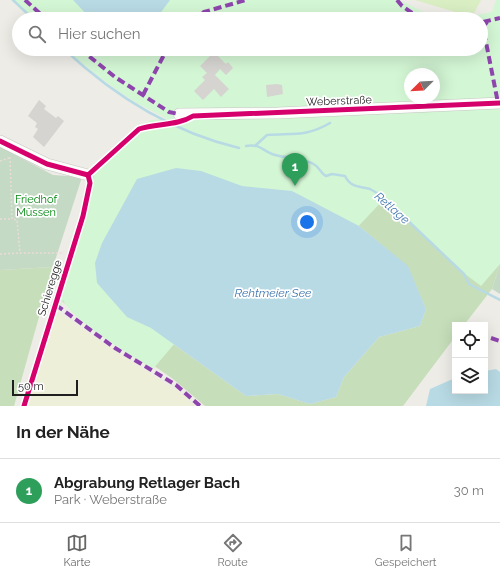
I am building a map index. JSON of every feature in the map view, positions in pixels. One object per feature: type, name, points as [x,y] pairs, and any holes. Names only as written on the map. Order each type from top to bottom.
[{"type":"street","name":"Weberstraße","points":[[179,114],[278,113],[500,102]]},
{"type":"street","points":[[0,141],[47,164],[88,175]]},
{"type":"lane","name":"Schieregge","points":[[24,406],[70,256],[90,183],[88,175]]},
{"type":"path","points":[[12,219],[9,158],[15,148]]},
{"type":"path","points":[[0,161],[9,158]]},
{"type":"path","points":[[0,219],[17,220],[20,253]]},
{"type":"path","points":[[0,254],[64,253],[70,256]]},
{"type":"green space","points":[[11,0],[399,0],[424,12],[24,12]]},
{"type":"green space","points":[[415,0],[481,0],[475,12],[455,12]]},
{"type":"green space","points":[[496,0],[500,0],[500,264],[481,286],[465,274],[384,199],[337,249],[186,330],[153,369],[90,328],[69,309],[63,300],[60,307],[59,294],[81,214],[95,173],[102,163],[136,129],[151,120],[162,119],[170,124],[173,124],[123,94],[74,56],[488,56],[488,13],[492,12]]},
{"type":"green space","points":[[500,110],[500,264],[492,289],[466,322],[452,322],[452,341],[403,406],[205,406],[173,379],[60,300]],"holes":[[[359,226],[407,266],[426,309],[420,326],[379,337],[344,377],[336,397],[310,404],[278,394],[246,396],[151,328]]]},
{"type":"green space","name":"Friedhof Müssen","points":[[0,147],[53,175],[82,177],[53,267],[0,270]]},
{"type":"green space","points":[[500,264],[500,294],[492,289]]},
{"type":"green space","points":[[53,267],[14,406],[0,406],[0,270]]},
{"type":"green space","points":[[57,311],[115,351],[181,393],[195,406],[27,406]]},
{"type":"water","points":[[73,0],[170,0],[161,12],[84,12]]},
{"type":"water","name":"Rehtmeier See","points":[[176,168],[201,171],[242,186],[292,191],[359,226],[408,266],[426,309],[420,326],[379,337],[344,377],[336,397],[310,404],[278,394],[246,396],[151,328],[127,317],[97,283],[95,263],[102,243],[137,179]]},
{"type":"water","points":[[496,369],[500,372],[500,406],[426,406],[430,389],[452,379],[452,394],[488,394],[488,370]]},
{"type":"building","points":[[210,56],[218,56],[226,64],[228,62],[233,68],[226,75],[220,69],[215,75],[229,89],[221,97],[214,89],[203,100],[194,91],[205,80],[202,77],[207,73],[200,66]]},
{"type":"building","points":[[266,85],[282,85],[283,94],[267,97]]},
{"type":"building","points":[[39,100],[46,106],[44,109],[56,118],[58,116],[64,121],[44,147],[33,137],[38,129],[35,127],[37,123],[28,116]]},
{"type":"waterway","name":"Retlage","points":[[13,0],[26,12]]},
{"type":"waterway","name":"Retlage","points":[[72,56],[103,82],[145,110],[190,132],[239,148]]},
{"type":"waterway","points":[[256,145],[267,135],[306,132],[330,123]]},
{"type":"waterway","name":"Retlage","points":[[246,146],[258,146],[277,156],[310,162],[317,166],[326,176],[332,174],[345,176],[353,185],[370,189],[382,196],[464,274],[469,284],[500,300]]},
{"type":"marked path","points":[[25,0],[38,12]]},
{"type":"marked path","points":[[204,12],[246,0]]},
{"type":"marked path","points":[[397,0],[402,6],[411,12]]},
{"type":"marked path","points":[[488,21],[500,18]]},
{"type":"marked path","points":[[488,52],[498,103]]},
{"type":"marked path","points":[[89,56],[115,77],[169,112],[179,114]]},
{"type":"marked path","points":[[143,95],[163,56]]},
{"type":"marked path","points":[[56,305],[115,348],[176,385],[200,406]]},
{"type":"marked path","points":[[491,338],[500,341]]},
{"type":"cycle path","points":[[88,175],[139,129],[174,123],[193,116],[500,103]]},
{"type":"cycle path","points":[[0,141],[47,164],[88,175]]},
{"type":"cycle path","points":[[24,406],[83,216],[90,183],[88,175]]},
{"type":"place","name":"Abgrabung Retlager Bach","points":[[295,186]]}]
